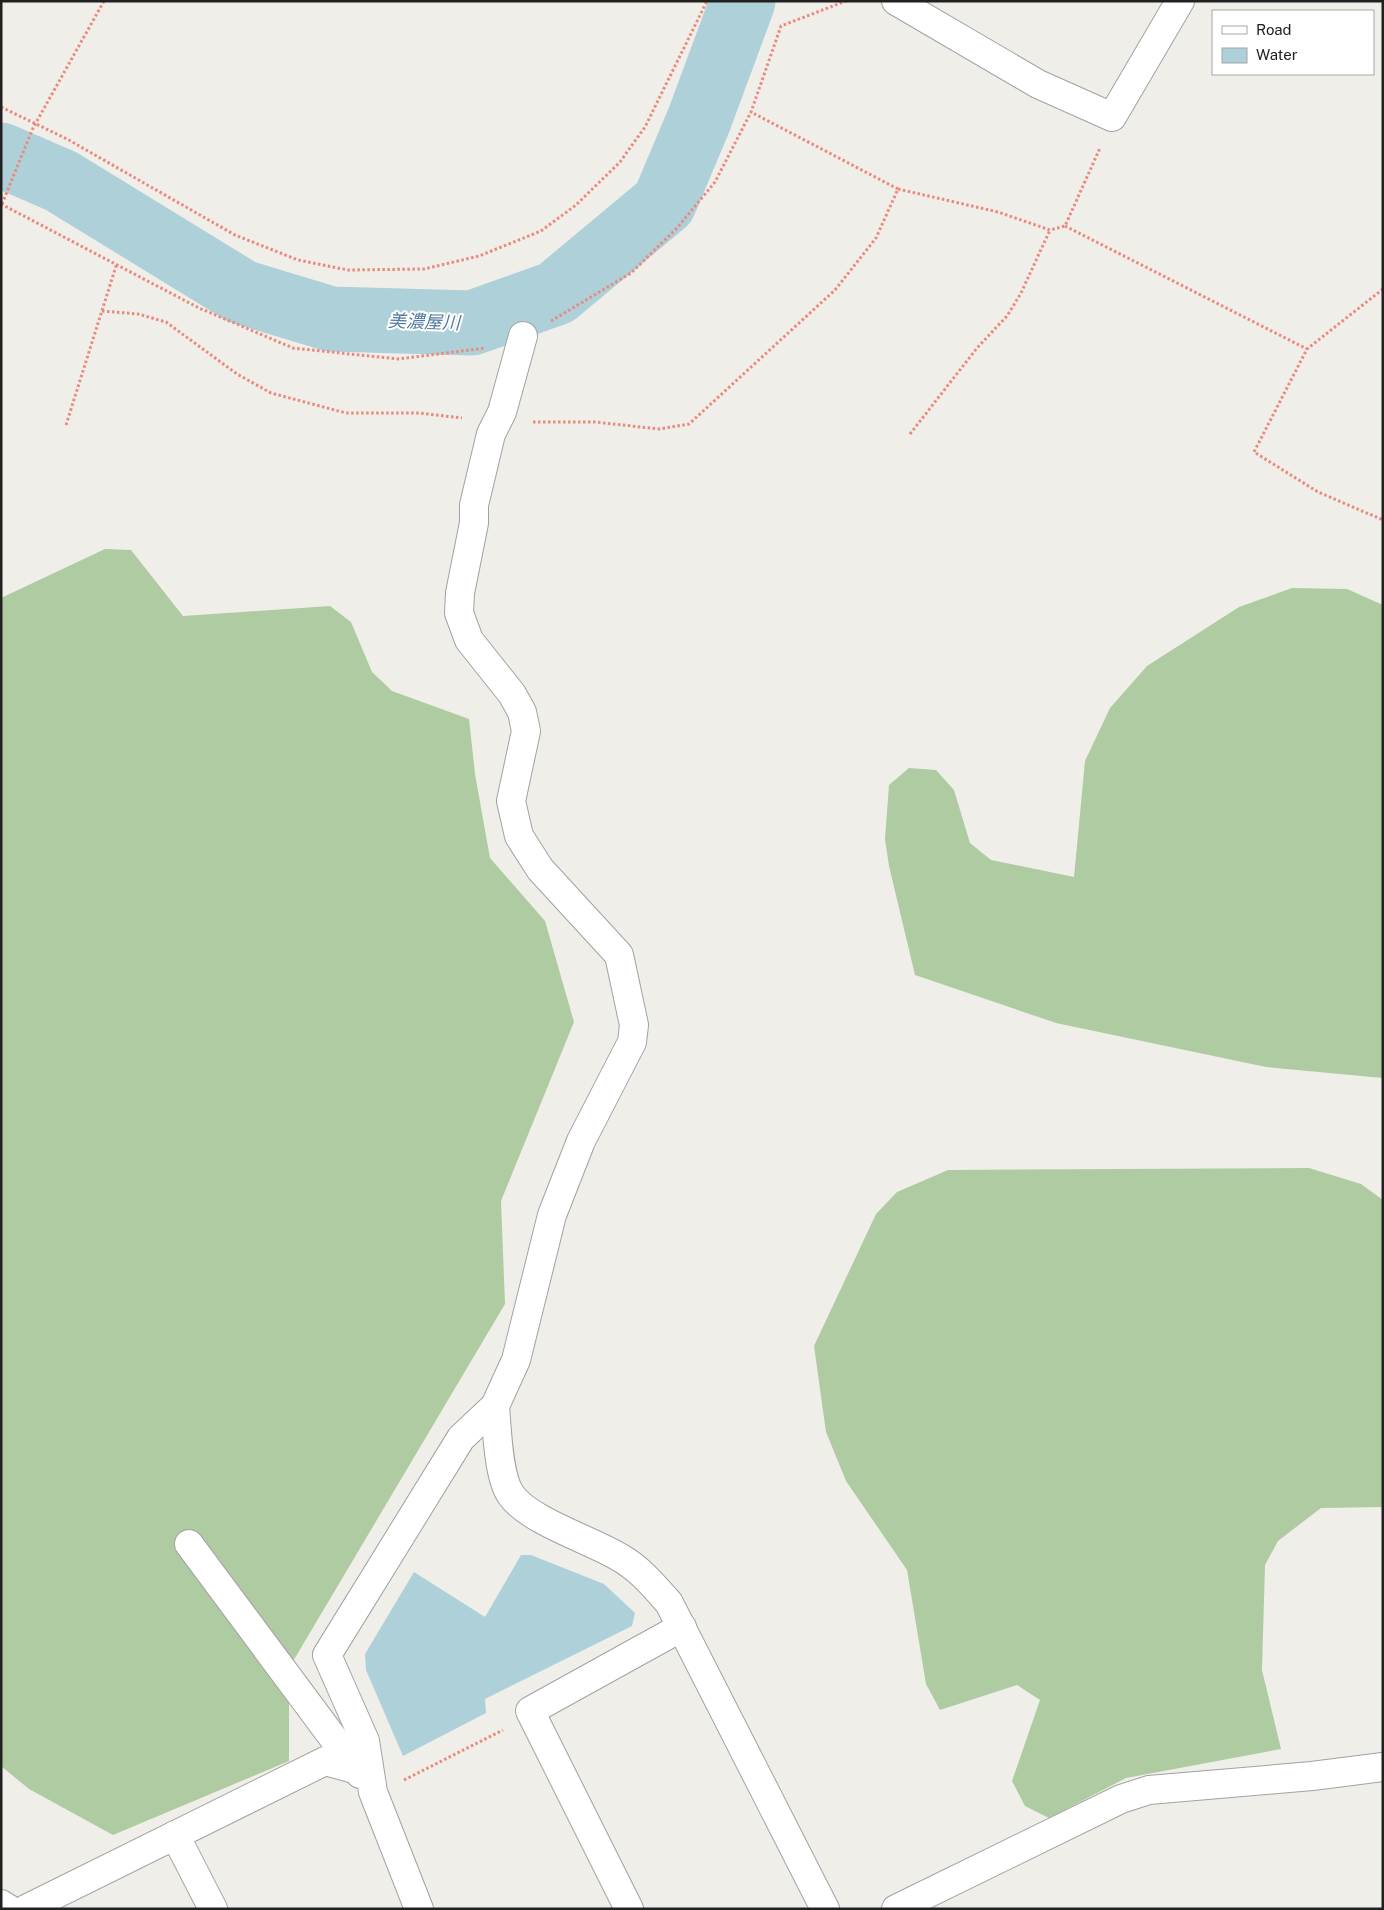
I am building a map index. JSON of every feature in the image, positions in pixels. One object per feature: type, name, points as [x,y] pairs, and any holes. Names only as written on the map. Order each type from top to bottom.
[{"type":"street","points":[[896,1],[1038,84],[1112,117],[1180,1]]},
{"type":"street","points":[[365,1781],[365,1741],[327,1655],[461,1438],[495,1406],[516,1360],[552,1215],[581,1141],[632,1042],[634,1025],[619,955],[540,869],[519,836],[511,801],[526,731],[522,712],[512,694],[469,640],[459,613],[460,593],[474,523],[474,505],[491,434],[498,419],[523,336]]},
{"type":"street","points":[[495,1406],[501,1464],[510,1495],[526,1509],[621,1557],[643,1574],[669,1603],[825,1909]]},
{"type":"street","points":[[189,1544],[365,1781],[419,1909]]},
{"type":"street","points":[[629,1909],[530,1711],[682,1627]]},
{"type":"street","points":[[26,1909],[325,1761],[365,1781]]},
{"type":"street","points":[[896,1909],[1121,1799],[1149,1790],[1312,1776],[1383,1767]]},
{"type":"street","points":[[175,1835],[213,1909]]},
{"type":"street","points":[[1,1904],[9,1909]]},
{"type":"path","points":[[104,1],[36,122],[2,204],[117,263],[199,308],[293,348],[398,359],[488,348],[523,336],[568,313],[631,273],[671,235],[714,182],[751,112],[781,26],[846,1]]},
{"type":"path","points":[[1,107],[36,122],[235,235],[298,260],[348,270],[424,269],[479,256],[541,231],[576,205],[620,162],[646,127],[707,1]]},
{"type":"path","points":[[751,112],[898,189],[998,212],[1050,230],[1065,226],[1307,349]]},
{"type":"path","points":[[1065,226],[1112,117]]},
{"type":"path","points":[[102,311],[138,314],[166,322],[236,374],[272,393],[346,413],[419,413],[536,423],[595,422],[658,429],[690,424],[835,290],[876,238],[898,189]]},
{"type":"path","points":[[910,434],[977,348],[1006,316],[1021,293],[1050,230]]},
{"type":"path","points":[[66,425],[117,263]]},
{"type":"path","points":[[1383,289],[1307,349],[1254,452],[1318,492],[1383,520]]},
{"type":"path","points":[[403,1780],[533,1716]]},
{"type":"green space","points":[[105,549],[131,550],[183,616],[330,606],[351,622],[372,672],[392,691],[469,719],[475,774],[490,858],[545,921],[574,1022],[501,1201],[505,1304],[289,1668],[289,1761],[113,1835],[29,1789],[1,1766],[1,598]]},
{"type":"green space","points":[[1292,588],[1347,589],[1383,605],[1383,1078],[1266,1067],[1056,1023],[915,975],[889,866],[885,839],[889,785],[909,768],[936,770],[954,790],[970,843],[991,860],[1074,877],[1085,761],[1110,708],[1147,666],[1239,607]]},
{"type":"green space","points":[[1309,1168],[1361,1184],[1383,1200],[1383,1507],[1321,1508],[1278,1541],[1265,1565],[1262,1670],[1281,1749],[1126,1778],[1049,1818],[1025,1806],[1012,1781],[1040,1700],[1017,1685],[940,1710],[926,1684],[907,1570],[846,1481],[826,1432],[814,1346],[876,1214],[897,1192],[948,1170]]},
{"type":"water","points":[[521,1555],[531,1555],[604,1584],[635,1613],[632,1626],[485,1699],[486,1713],[403,1756],[366,1670],[365,1654],[414,1572],[485,1617]]},
{"type":"waterway","name":"美濃屋川","points":[[1,155],[61,181],[242,292],[331,319],[472,323],[556,293],[664,203],[699,120],[743,1]]}]
